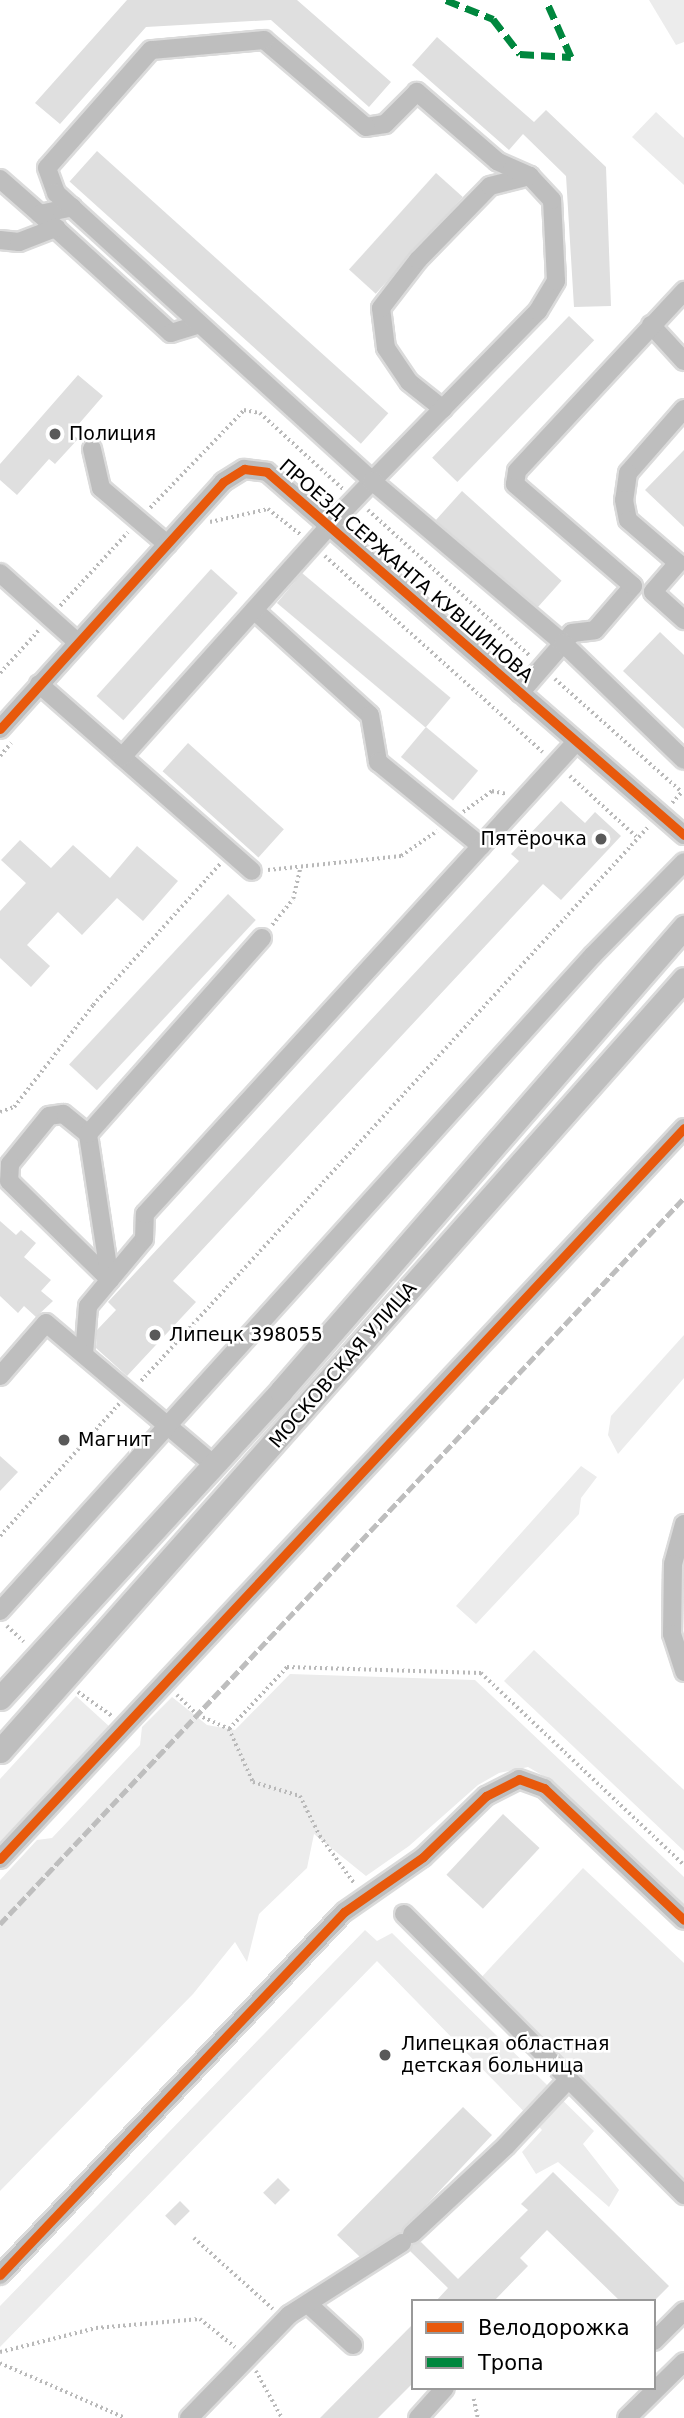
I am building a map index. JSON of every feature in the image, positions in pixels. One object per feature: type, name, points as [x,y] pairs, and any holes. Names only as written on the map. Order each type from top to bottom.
[{"type":"main road","name":"МОСКОВСКАЯ УЛИЦА","points":[[0,1698],[213,1464],[684,927]]},
{"type":"main road","name":"МОСКОВСКАЯ УЛИЦА","points":[[0,1751],[684,979]]},
{"type":"street","points":[[122,757],[330,525],[372,481],[538,311],[556,281],[552,200],[530,177],[497,161],[416,92],[384,124],[366,127],[264,40],[152,50],[47,167],[55,193],[372,481],[563,643],[684,760]]},
{"type":"street","points":[[443,409],[410,382],[386,348],[381,307],[418,260],[490,186],[530,177]]},
{"type":"street","points":[[0,179],[171,333],[200,324]]},
{"type":"street","points":[[40,214],[72,207]]},
{"type":"street","points":[[0,240],[19,242],[56,228]]},
{"type":"street","points":[[520,693],[572,633],[595,630],[633,586],[515,484],[517,471],[684,291]]},
{"type":"street","points":[[650,325],[684,361]]},
{"type":"street","points":[[681,422],[628,473],[624,500],[628,520],[681,566],[653,592],[684,620]]},
{"type":"street","points":[[92,449],[101,488],[167,544]]},
{"type":"street","name":"ПРОЕЗД СЕРЖАНТА КУВШИНОВА","points":[[0,729],[76,641],[223,482],[244,469],[267,472],[684,835]]},
{"type":"street","points":[[0,573],[76,641]]},
{"type":"street","points":[[254,610],[370,715],[378,762],[481,846]]},
{"type":"street","points":[[39,684],[252,871]]},
{"type":"street","points":[[84,1354],[88,1306],[144,1239],[145,1214],[576,742]]},
{"type":"street","points":[[0,1611],[593,955],[684,862]]},
{"type":"street","points":[[88,1134],[262,938]]},
{"type":"street","points":[[63,1114],[88,1134],[110,1280],[9,1181],[10,1164],[48,1116],[63,1114]]},
{"type":"street","points":[[0,1859],[684,1128]]},
{"type":"street","points":[[0,1376],[46,1323],[170,1424],[213,1464]]},
{"type":"street","points":[[684,1524],[673,1564],[672,1634],[684,1672]]},
{"type":"street","points":[[0,2275],[344,1912],[423,1857],[486,1796],[519,1779],[544,1788],[569,1807],[684,1920]]},
{"type":"street","points":[[404,1914],[684,2195]]},
{"type":"street","points":[[189,2418],[285,2319],[407,2238],[506,2146],[569,2079]]},
{"type":"street","points":[[308,2304],[353,2345]]},
{"type":"street","points":[[656,2339],[684,2311]]},
{"type":"street","points":[[656,2390],[684,2362]]},
{"type":"street","points":[[418,2418],[443,2390]]},
{"type":"street","points":[[627,2418],[656,2390]]},
{"type":"path","points":[[0,673],[139,520],[244,410],[260,413],[683,793],[0,1536]]},
{"type":"path","points":[[252,871],[401,856],[492,791],[527,795]]},
{"type":"path","points":[[0,1112],[14,1107],[93,1004],[231,852]]},
{"type":"path","points":[[262,938],[293,899],[300,867]]},
{"type":"path","points":[[229,1729],[287,1667],[481,1673],[684,1865]]},
{"type":"path","points":[[163,1682],[198,1715],[229,1729],[253,1782],[300,1796],[347,1878],[369,1896]]},
{"type":"path","points":[[194,2238],[285,2319]]},
{"type":"path","points":[[0,2351],[96,2328],[200,2319],[248,2357],[282,2418]]},
{"type":"path","points":[[0,2363],[125,2418]]},
{"type":"path","points":[[474,2399],[478,2418]]},
{"type":"shaded area","points":[[649,0],[684,0],[684,42],[676,45]]},
{"type":"shaded area","points":[[656,112],[684,138],[684,185],[632,137]]},
{"type":"shaded area","points":[[684,1335],[684,1378],[618,1454],[608,1435],[611,1416]]},
{"type":"shaded area","points":[[581,1466],[597,1477],[581,1498],[579,1514],[476,1624],[456,1606]]},
{"type":"shaded area","points":[[534,1650],[684,1790],[684,1851],[504,1681]]},
{"type":"shaded area","points":[[290,1674],[475,1680],[684,1877],[684,1910],[547,1778],[528,1767],[499,1773],[478,1785],[409,1846],[366,1876],[314,1834],[307,1868],[259,1914],[247,1962],[235,1942],[193,1994],[0,2191],[0,1880],[37,1840],[52,1838],[140,1745],[142,1727],[172,1697],[207,1725],[235,1730]]},
{"type":"shaded area","points":[[76,1696],[111,1728],[0,1847],[0,1779]]},
{"type":"shaded area","points":[[583,1868],[684,1963],[684,2181],[478,1981]]},
{"type":"shaded area","points":[[365,1930],[377,1941],[392,1933],[594,2131],[583,2144],[619,2190],[609,2207],[558,2162],[536,2174],[522,2152],[542,2130],[377,1961],[0,2347],[0,2306]]},
{"type":"building","points":[[127,0],[297,0],[391,82],[369,107],[271,20],[146,27],[60,124],[35,103]]},
{"type":"building","points":[[437,37],[534,122],[546,110],[606,167],[611,306],[574,307],[566,176],[523,134],[509,150],[412,65]]},
{"type":"building","points":[[97,151],[388,413],[361,444],[70,181]]},
{"type":"building","points":[[436,173],[463,197],[376,294],[349,270]]},
{"type":"building","points":[[569,316],[594,340],[457,482],[432,458]]},
{"type":"building","points":[[78,375],[103,396],[71,433],[78,439],[55,464],[49,459],[17,495],[0,480],[0,464]]},
{"type":"building","points":[[684,450],[684,527],[645,490]]},
{"type":"building","points":[[462,491],[562,581],[535,610],[436,520]]},
{"type":"building","points":[[211,569],[238,593],[123,720],[97,696]]},
{"type":"building","points":[[302,573],[451,698],[426,728],[277,603]]},
{"type":"building","points":[[660,632],[684,655],[684,729],[623,671]]},
{"type":"building","points":[[426,727],[478,771],[453,801],[401,757]]},
{"type":"building","points":[[188,743],[284,829],[258,858],[163,771]]},
{"type":"building","points":[[561,801],[585,823],[595,812],[621,836],[561,900],[543,884],[173,1281],[196,1302],[127,1376],[96,1348],[97,1330],[116,1310],[108,1302],[519,861],[511,854]]},
{"type":"building","points":[[20,840],[51,868],[73,845],[110,878],[137,846],[178,881],[143,921],[117,898],[82,935],[58,912],[27,945],[50,966],[31,987],[0,958],[0,911],[26,883],[1,860]]},
{"type":"building","points":[[228,894],[256,920],[97,1090],[69,1064]]},
{"type":"building","points":[[0,1221],[16,1235],[21,1230],[36,1243],[24,1257],[51,1280],[41,1291],[53,1301],[36,1317],[24,1306],[18,1313],[0,1296]]},
{"type":"building","points":[[0,1456],[18,1472],[0,1491]]},
{"type":"building","points":[[503,1814],[540,1848],[483,1909],[446,1875]]},
{"type":"building","points":[[463,2107],[492,2135],[401,2232],[360,2257],[337,2235]]},
{"type":"building","points":[[553,2172],[669,2286],[656,2299],[618,2299],[547,2230],[520,2258],[528,2266],[496,2299],[438,2299],[448,2288],[410,2251],[413,2245],[421,2242],[458,2279],[528,2210],[521,2204]]},
{"type":"building","points":[[278,2178],[290,2190],[275,2205],[263,2193]]},
{"type":"building","points":[[180,2201],[190,2211],[175,2226],[165,2216]]},
{"type":"building","points":[[411,2326],[411,2385],[378,2418],[320,2418]]},
{"type":"railway","points":[[0,1924],[684,1198]]},
{"type":"marked path","points":[[446,0],[493,19],[520,54],[571,57],[546,0]]},
{"type":"cycle path","points":[[0,729],[223,482],[244,469],[267,472],[684,835]]},
{"type":"cycle path","points":[[0,1859],[684,1128]]},
{"type":"cycle path","points":[[0,2275],[344,1912],[423,1857],[486,1796],[519,1779],[544,1788],[684,1920]]},
{"type":"place","name":"Полиция","points":[[55,434]]},
{"type":"place","name":"Пятёрочка","points":[[601,839]]},
{"type":"place","name":"Липецк 398055","points":[[155,1335]]},
{"type":"place","name":"Магнит","points":[[64,1440]]},
{"type":"place","name":"Липецкая областная детская больница","points":[[385,2055]]}]
